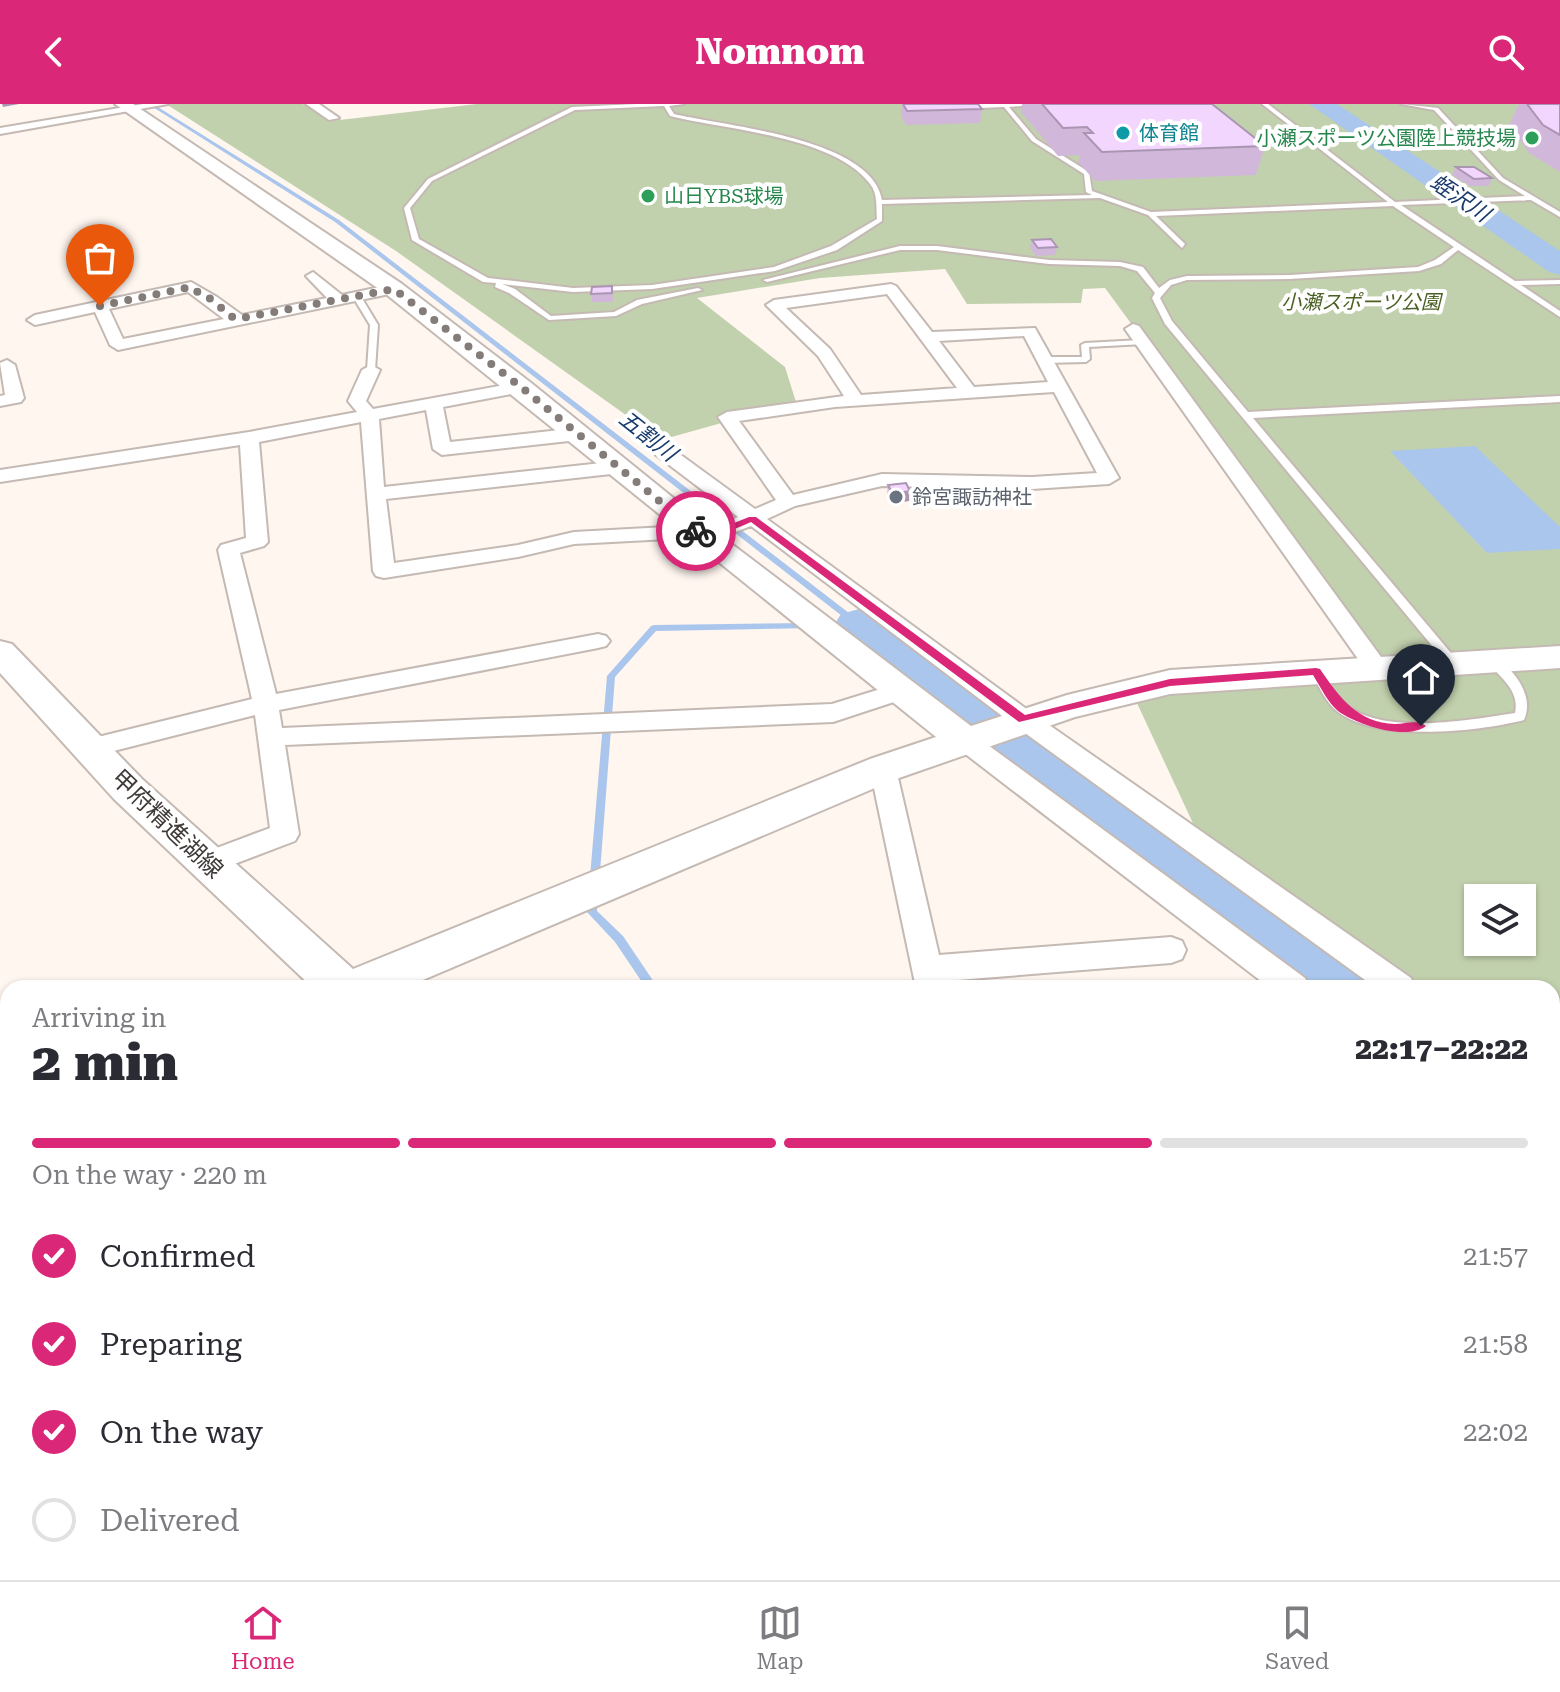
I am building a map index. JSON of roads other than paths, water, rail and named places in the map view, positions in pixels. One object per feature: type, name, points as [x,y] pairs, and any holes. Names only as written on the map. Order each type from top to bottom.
[{"type":"street","points":[[0,120],[94,104]]},
{"type":"street","points":[[311,104],[333,118]]},
{"type":"street","points":[[0,131],[144,106],[394,289],[521,387],[697,532],[903,690],[995,729],[1387,980]]},
{"type":"street","points":[[313,276],[339,301]]},
{"type":"street","points":[[35,320],[191,287],[237,319]]},
{"type":"street","points":[[100,306],[118,345],[394,289]]},
{"type":"street","points":[[856,401],[824,353],[774,305],[891,289],[970,394]]},
{"type":"street","points":[[371,370],[357,401],[370,417],[384,571],[518,551],[574,538],[725,530],[788,502],[882,480],[1032,483],[1109,478],[1029,331],[928,337]]},
{"type":"street","points":[[1137,335],[1376,667]]},
{"type":"street","points":[[0,401],[15,398],[7,365]]},
{"type":"street","points":[[0,476],[249,438],[521,387]]},
{"type":"street","points":[[788,502],[727,417],[856,401],[1057,387]]},
{"type":"street","points":[[434,404],[442,449],[578,434]]},
{"type":"street","points":[[208,863],[285,834],[266,704],[229,550],[257,542],[249,438]]},
{"type":"street","points":[[663,451],[750,520],[1285,980]]},
{"type":"street","points":[[375,494],[620,467]]},
{"type":"street","points":[[90,748],[266,704],[598,641]]},
{"type":"street","name":"甲府精進湖線","points":[[0,652],[128,789],[334,980]]},
{"type":"street","points":[[375,980],[883,769],[995,729],[1170,682],[1560,657]]},
{"type":"street","points":[[272,737],[833,713],[903,690]]},
{"type":"street","points":[[883,769],[929,979],[1171,950]]},
{"type":"lane","points":[[681,104],[574,108],[430,180],[407,208],[416,240],[486,280],[512,291],[549,318],[592,318],[616,314],[640,302],[682,292],[806,273],[900,248],[937,248],[1049,262],[1120,264],[1140,269],[1159,292]]},
{"type":"lane","points":[[939,104],[956,107],[1042,104]]},
{"type":"lane","points":[[1265,104],[1393,203],[1560,315]]},
{"type":"lane","points":[[1404,104],[1436,109]]},
{"type":"lane","points":[[1428,104],[1501,179],[1560,215]]},
{"type":"lane","points":[[486,280],[573,290],[636,288],[775,269],[834,248],[880,220],[876,186],[849,161],[802,142],[672,115],[666,105]]},
{"type":"lane","points":[[1005,105],[1034,140],[1087,173],[1089,192],[1150,214],[1530,198]]},
{"type":"lane","points":[[878,202],[1101,197]]},
{"type":"lane","points":[[1150,214],[1182,246]]},
{"type":"lane","points":[[1452,662],[1249,415],[1168,322],[1156,298],[1173,280],[1187,278],[1290,277],[1419,269],[1438,262],[1459,246]]},
{"type":"lane","points":[[1515,283],[1559,282]]},
{"type":"lane","points":[[357,297],[374,325],[371,370]]},
{"type":"lane","points":[[1044,360],[1086,359],[1085,345],[1137,335]]},
{"type":"lane","points":[[1249,415],[1560,399]]},
{"type":"lane","points":[[1316,671],[1340,707],[1364,721],[1393,728],[1520,717],[1524,709],[1521,693],[1493,661]]},
{"type":"water","points":[[1475,446],[1560,527],[1560,549],[1487,553],[1390,451]]},
{"type":"waterway","name":"五割川","points":[[150,104],[337,221],[859,625],[826,626]]},
{"type":"waterway","name":"蛭沢川","points":[[1321,104],[1560,265]]},
{"type":"waterway","points":[[859,625],[1331,980]]},
{"type":"waterway","name":"五割川","points":[[647,980],[619,939],[592,912],[611,676],[654,628],[810,626]]},
{"type":"place","name":"体育館","points":[[1123,133]]},
{"type":"place","name":"小瀬スポーツ公園陸上競技場","points":[[1532,138]]},
{"type":"place","name":"山日YBS球場","points":[[648,196]]},
{"type":"place","name":"鈴宮諏訪神社","points":[[896,497]]},
{"type":"park label","name":"小瀬スポーツ公園","points":[[1361,302]]}]
